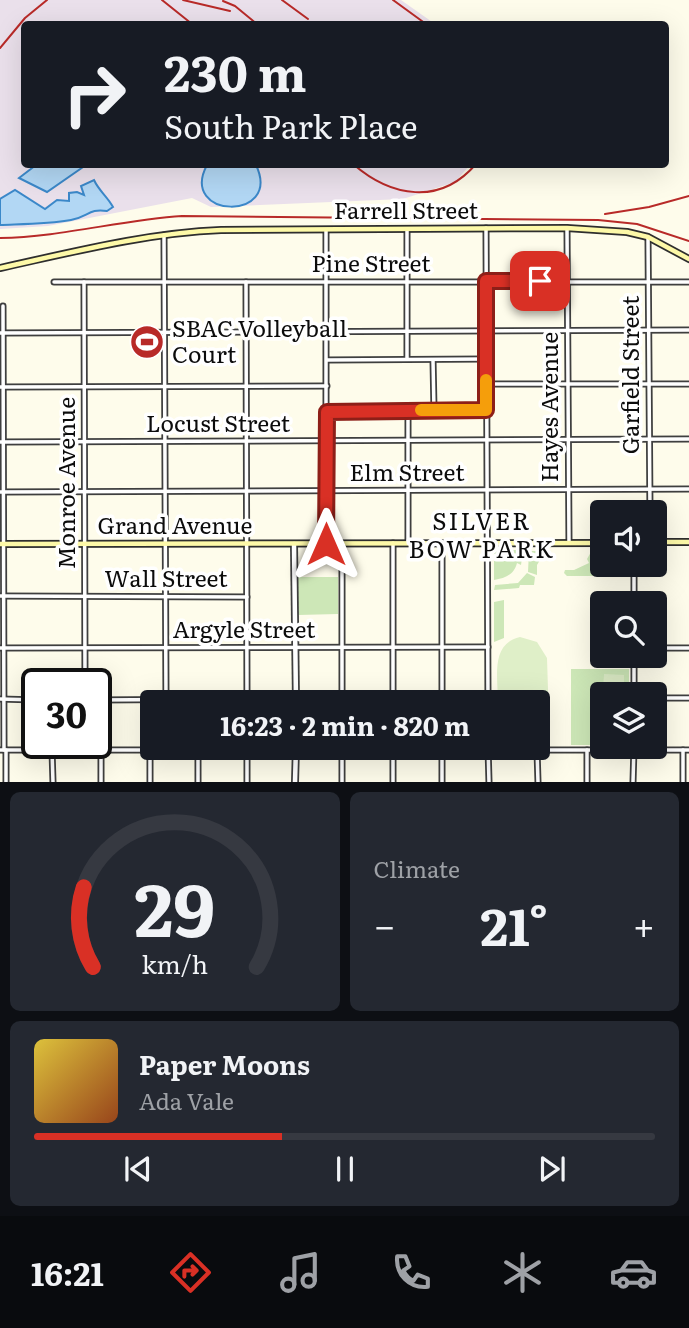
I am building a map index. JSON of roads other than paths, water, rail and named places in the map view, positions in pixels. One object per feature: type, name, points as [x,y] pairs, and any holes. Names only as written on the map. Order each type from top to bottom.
[{"type":"main road","name":"Farrell Street","points":[[0,268],[164,234],[221,230],[567,228],[626,232],[648,237],[689,259]]},
{"type":"main road","points":[[667,542],[689,542]]},
{"type":"main road","name":"Grand Avenue","points":[[2,544],[590,543]]},
{"type":"street","points":[[486,228],[488,690]]},
{"type":"street","name":"Hayes Avenue","points":[[567,228],[569,543]]},
{"type":"street","points":[[407,229],[407,359]]},
{"type":"street","points":[[326,544],[327,230]]},
{"type":"street","points":[[164,234],[166,690]]},
{"type":"street","name":"Garfield Street","points":[[648,237],[650,500]]},
{"type":"street","name":"Pine Street","points":[[54,282],[689,282]]},
{"type":"street","name":"Monroe Avenue","points":[[83,282],[85,668]]},
{"type":"street","points":[[246,282],[247,690]]},
{"type":"street","points":[[3,306],[2,699],[6,782]]},
{"type":"street","points":[[2,333],[689,330]]},
{"type":"street","points":[[433,359],[434,410]]},
{"type":"street","points":[[327,360],[486,359]]},
{"type":"street","points":[[486,384],[689,384]]},
{"type":"street","points":[[1,387],[327,386]]},
{"type":"street","points":[[327,412],[486,410]]},
{"type":"street","points":[[408,411],[408,543]]},
{"type":"street","name":"Locust Street","points":[[2,442],[689,439]]},
{"type":"street","name":"Elm Street","points":[[2,492],[689,489]]},
{"type":"street","points":[[393,543],[393,690]]},
{"type":"street","points":[[442,543],[442,690]]},
{"type":"street","points":[[294,544],[296,690]]},
{"type":"street","points":[[342,544],[342,690]]},
{"type":"street","name":"Wall Street","points":[[2,596],[247,597]]},
{"type":"street","name":"Argyle Street","points":[[2,648],[488,648]]},
{"type":"street","points":[[667,648],[689,648]]},
{"type":"street","points":[[667,698],[689,698]]},
{"type":"street","points":[[2,699],[21,699]]},
{"type":"street","points":[[112,700],[140,701]]},
{"type":"street","points":[[3,750],[21,750]]},
{"type":"street","points":[[112,750],[140,750]]},
{"type":"street","points":[[550,750],[590,750]]},
{"type":"street","points":[[587,750],[587,782]]},
{"type":"street","points":[[667,750],[689,750]]},
{"type":"street","points":[[683,750],[683,782]]},
{"type":"street","points":[[52,759],[53,782]]},
{"type":"street","points":[[101,759],[101,782]]},
{"type":"street","points":[[633,782],[634,759]]},
{"type":"street","points":[[150,760],[150,782]]},
{"type":"street","points":[[198,760],[198,782]]},
{"type":"street","points":[[247,760],[247,782]]},
{"type":"street","points":[[296,760],[296,782]]},
{"type":"street","points":[[342,760],[342,782]]},
{"type":"street","points":[[393,760],[393,782]]},
{"type":"street","points":[[442,760],[442,782]]},
{"type":"street","points":[[488,760],[489,782]]},
{"type":"street","points":[[537,760],[538,782]]},
{"type":"water","points":[[32,168],[82,168],[47,192],[19,178]]},
{"type":"water","points":[[206,168],[257,168],[260,184],[256,197],[245,204],[231,207],[217,204],[206,196],[202,183]]},
{"type":"water","points":[[94,180],[113,207],[107,211],[96,211],[77,219],[62,221],[0,225],[0,199],[15,190],[45,209],[57,200],[69,201],[69,193],[84,195],[81,186]]},
{"type":"railway","points":[[22,21],[47,0]]},
{"type":"railway","points":[[162,0],[188,21]]},
{"type":"railway","points":[[183,0],[230,11]]},
{"type":"railway","points":[[282,0],[308,19]]},
{"type":"railway","points":[[393,0],[422,21]]},
{"type":"railway","points":[[223,1],[235,6],[253,21]]},
{"type":"railway","points":[[0,48],[21,23]]},
{"type":"railway","points":[[358,168],[383,184],[415,192],[447,186],[472,168]]},
{"type":"railway","points":[[605,214],[649,207],[689,196]]},
{"type":"railway","points":[[0,238],[46,235],[182,216],[598,220],[637,224],[689,241]]},
{"type":"place","name":"SBAC Volleyball Court","points":[[147,342]]},
{"type":"district","name":"SILVER BOW PARK","points":[[482,536]]}]
